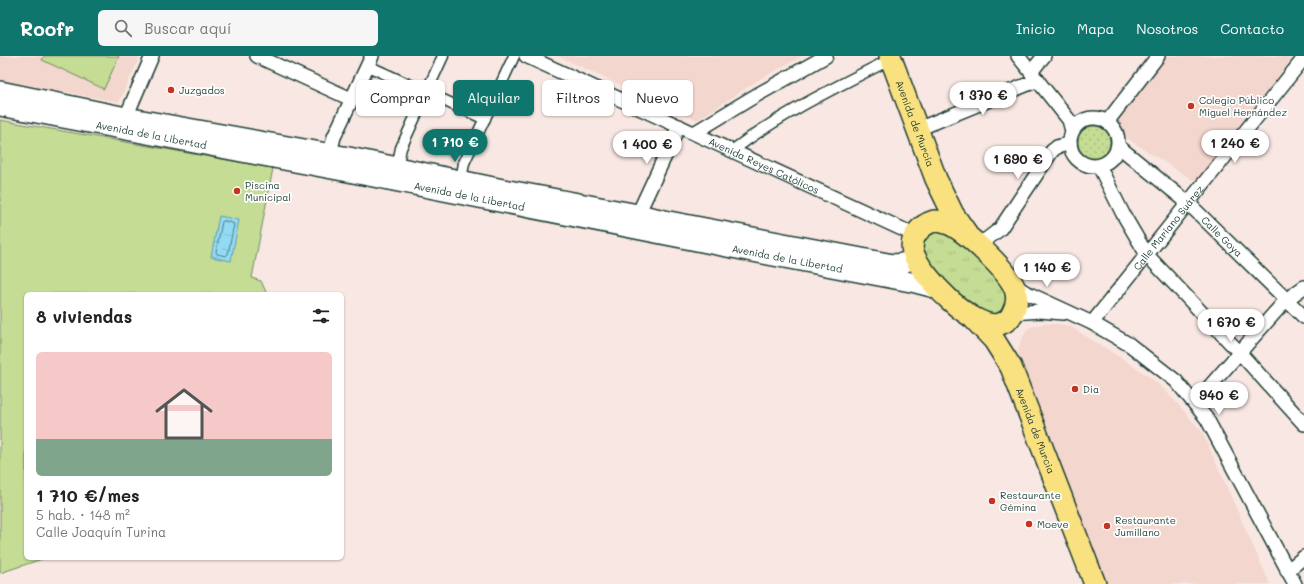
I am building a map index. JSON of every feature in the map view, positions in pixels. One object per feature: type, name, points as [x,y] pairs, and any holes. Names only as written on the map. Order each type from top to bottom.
[{"type":"main road","name":"Avenida de Murcia","points":[[890,58],[939,184]]},
{"type":"main road","points":[[0,91],[124,123],[328,161],[397,166],[461,180],[638,214],[669,222],[893,264],[904,263],[915,256]]},
{"type":"main road","name":"Avenida de la Libertad","points":[[0,106],[124,123]]},
{"type":"main road","name":"Avenida de la Libertad","points":[[328,161],[732,248],[901,280],[939,289]]},
{"type":"main road","points":[[939,184],[932,214],[921,229],[913,246],[915,256],[925,272],[939,289],[954,304],[985,329],[994,340],[1011,367]]},
{"type":"main road","points":[[939,184],[953,214],[973,240],[1015,288],[1017,306],[1012,315],[1006,341],[1011,367]]},
{"type":"main road","points":[[921,229],[934,221],[944,222],[973,240]]},
{"type":"main road","points":[[971,317],[982,322],[997,325],[1004,322],[1012,315]]},
{"type":"main road","name":"Avenida de Murcia","points":[[1011,367],[1095,584]]},
{"type":"street","points":[[124,123],[152,56]]},
{"type":"street","points":[[257,56],[352,99]]},
{"type":"street","points":[[432,80],[443,56]]},
{"type":"street","points":[[461,180],[464,163],[514,56]]},
{"type":"street","name":"Avenida Reyes Católicos","points":[[526,56],[732,150],[921,229]]},
{"type":"street","points":[[694,133],[755,96],[826,56]]},
{"type":"street","points":[[973,240],[987,239],[1000,229],[1052,151],[1071,137],[1081,121],[1094,118],[1107,122],[1113,127],[1116,133],[1118,146],[1114,155],[1109,161],[1099,166],[1088,165],[1075,157],[1071,151],[1071,137],[1069,120],[1018,56]]},
{"type":"street","points":[[918,129],[1034,76],[1044,56]]},
{"type":"street","points":[[1107,122],[1158,56]]},
{"type":"street","points":[[732,150],[788,113],[890,58]]},
{"type":"street","name":"Calle Mariano Suárez","points":[[1092,323],[1148,255],[1304,58]]},
{"type":"street","points":[[328,161],[334,137],[370,61],[404,80]]},
{"type":"street","points":[[445,101],[485,119]]},
{"type":"street","points":[[397,166],[401,148],[415,116]]},
{"type":"street","points":[[638,214],[679,126]]},
{"type":"street","name":"Calle Goya","points":[[1118,146],[1188,203],[1304,317]]},
{"type":"street","points":[[1099,166],[1123,214],[1148,255],[1304,424]]},
{"type":"street","points":[[1011,282],[1025,292],[1092,323],[1130,345],[1176,380],[1207,419],[1295,584]]},
{"type":"street","points":[[1195,403],[1286,300],[1304,287]]},
{"type":"street","points":[[1012,315],[1040,311],[1073,314]]},
{"type":"street","points":[[1287,571],[1304,557]]},
{"type":"shaded area","points":[[0,56],[140,56],[119,102],[0,80]]},
{"type":"shaded area","points":[[558,56],[802,56],[760,79],[697,120],[688,116],[693,116],[693,80],[622,80],[622,85],[614,82],[614,80],[610,80]]},
{"type":"shaded area","name":"Colegio Público Miguel Hernández","points":[[1167,56],[1294,56],[1196,182],[1125,137],[1117,119]]},
{"type":"shaded area","points":[[1043,324],[1060,324],[1071,327],[1151,378],[1168,393],[1202,432],[1270,584],[1106,584],[1018,353],[1020,343],[1028,328]]},
{"type":"green space","points":[[44,56],[119,56],[104,89],[42,60]]},
{"type":"green space","points":[[0,120],[273,168],[252,278],[261,281],[266,292],[24,292],[24,560],[39,560],[0,573]]},
{"type":"green space","points":[[1094,126],[1100,127],[1107,133],[1110,142],[1109,148],[1103,155],[1094,158],[1088,157],[1081,151],[1078,142],[1079,136],[1085,129]]},
{"type":"green space","points":[[938,228],[977,254],[1010,296],[1004,315],[979,313],[933,271],[920,245],[921,241]]},
{"type":"water","points":[[219,216],[239,220],[231,261],[211,257]]},
{"type":"place","name":"Juzgados","points":[[171,90]]},
{"type":"place","name":"Colegio Público Miguel Hernández","points":[[1191,106]]},
{"type":"place","name":"Piscina Municipal","points":[[237,191]]},
{"type":"place","name":"Dia","points":[[1075,389]]},
{"type":"place","name":"Restaurante Gémina","points":[[992,501]]},
{"type":"place","name":"Moeve","points":[[1029,524]]},
{"type":"place","name":"Restaurante Jumillano","points":[[1107,526]]}]
